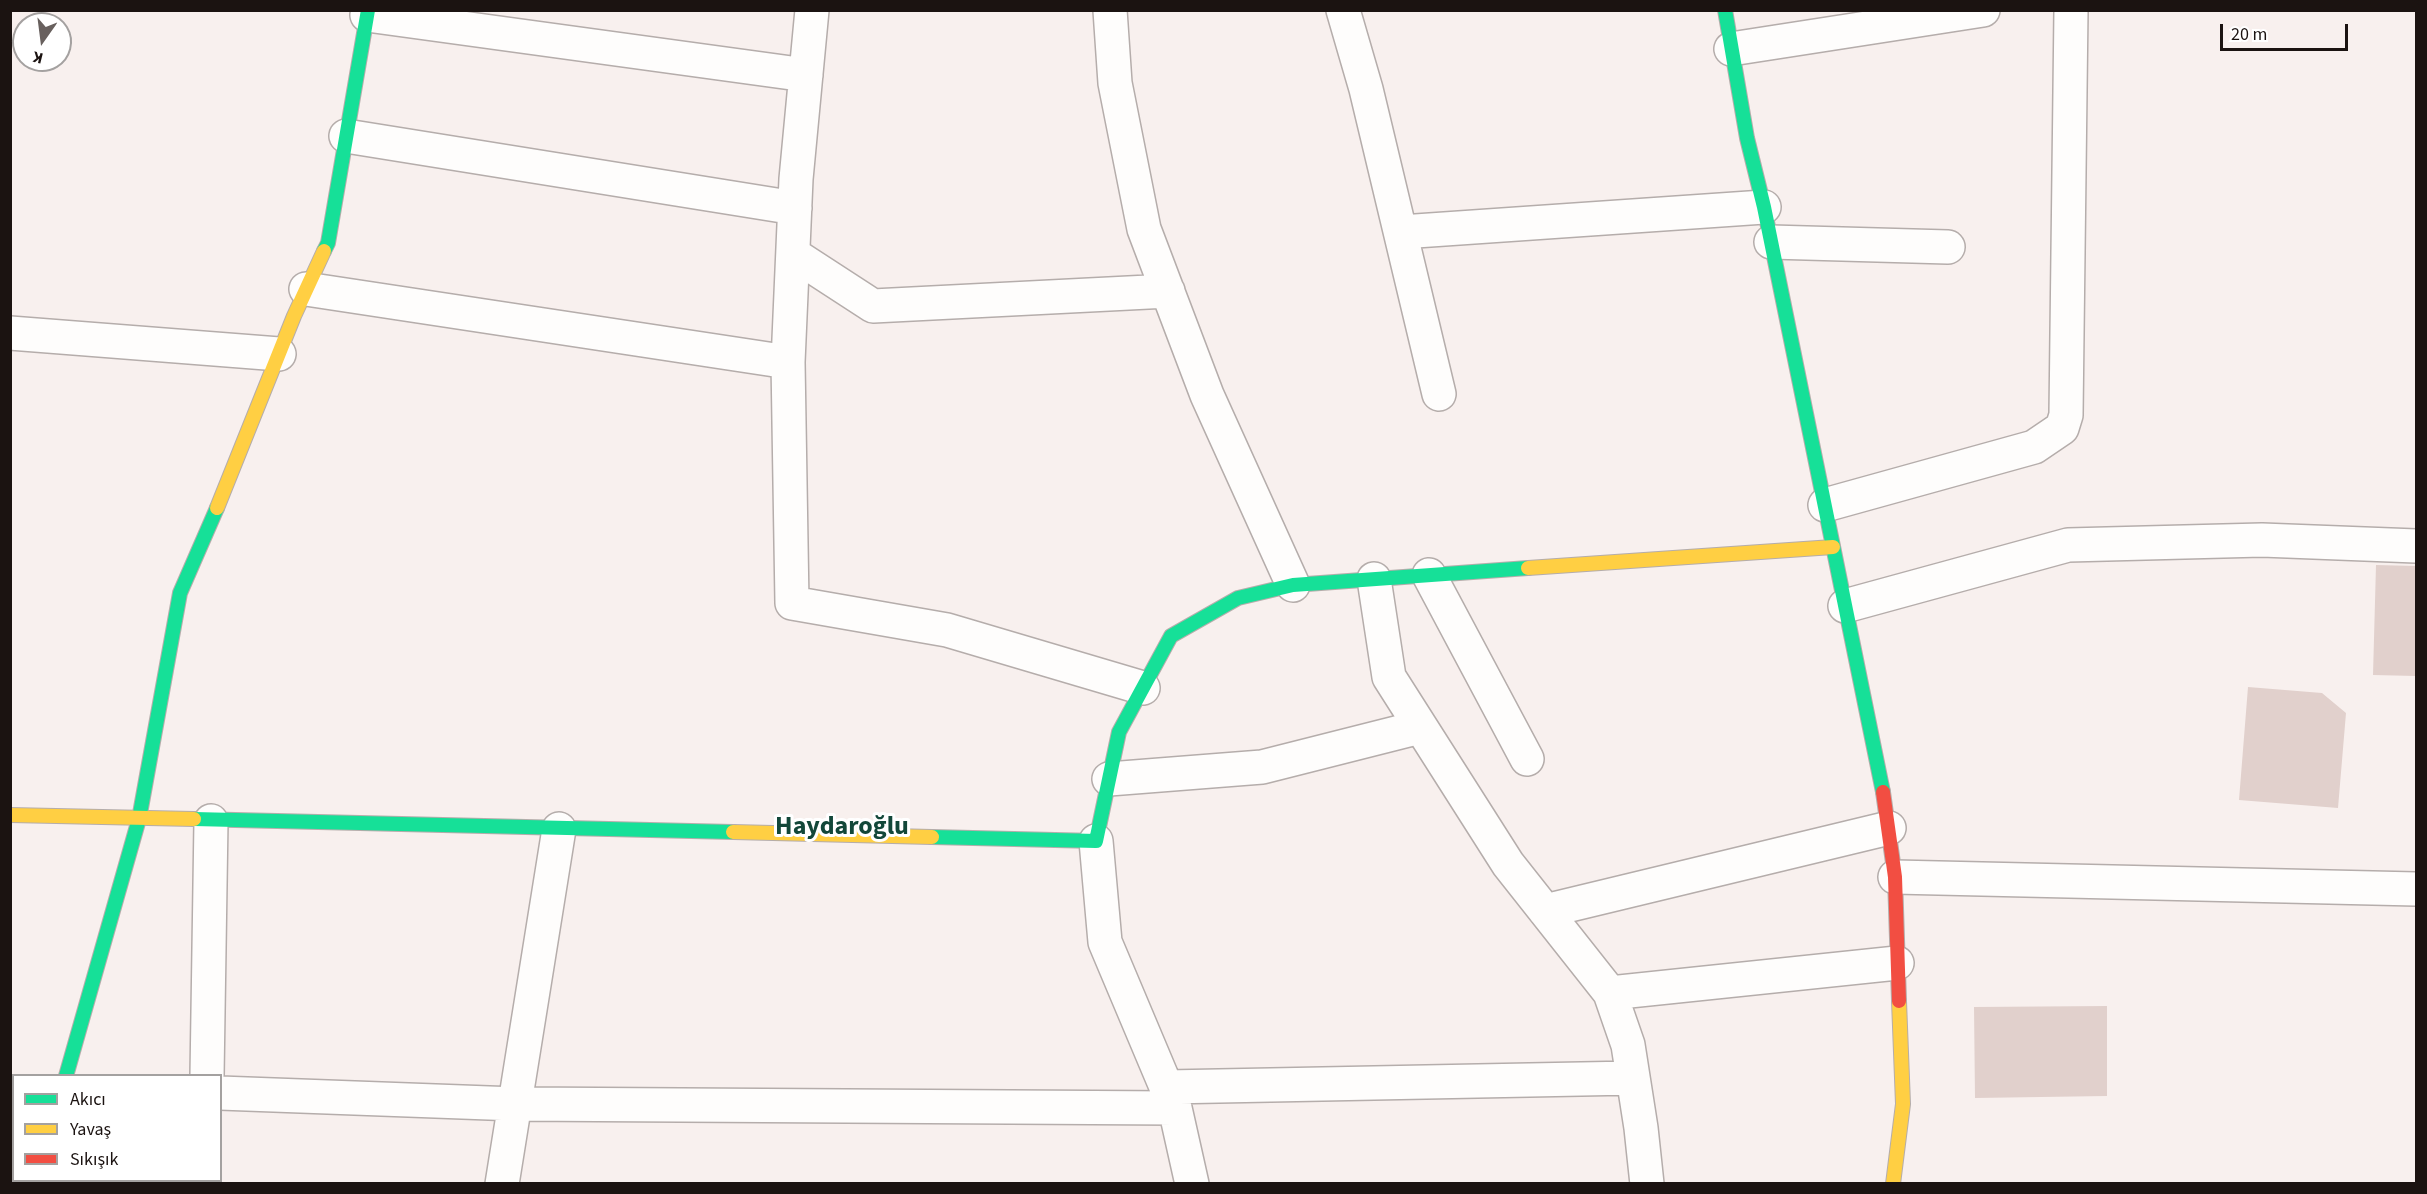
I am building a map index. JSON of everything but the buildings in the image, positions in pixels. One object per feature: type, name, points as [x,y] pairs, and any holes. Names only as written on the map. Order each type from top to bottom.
[{"type":"main road","points":[[1725,10],[1747,138],[1764,207],[1889,828],[1894,877],[1903,1104],[1893,1184]]},
{"type":"main road","points":[[67,1074],[139,819],[180,593],[230,478],[306,289],[328,243],[367,13]]},
{"type":"main road","points":[[10,815],[559,830],[1095,841],[1119,732],[1171,636],[1238,598],[1293,585],[1833,547]]},
{"type":"street","points":[[812,10],[795,208],[788,362],[792,603],[947,630],[1143,687]]},
{"type":"street","points":[[1110,10],[1115,83],[1144,229],[1207,395],[1293,585]]},
{"type":"street","points":[[1343,10],[1366,89],[1439,394]]},
{"type":"street","points":[[1731,49],[1983,10]]},
{"type":"street","points":[[1825,505],[2034,447],[2062,428],[2066,415],[2071,10]]},
{"type":"street","points":[[367,13],[806,75]]},
{"type":"street","points":[[346,136],[795,208]]},
{"type":"street","points":[[1401,232],[1764,207]]},
{"type":"street","points":[[1771,242],[1948,247]]},
{"type":"street","points":[[793,254],[873,306],[1168,291]]},
{"type":"street","points":[[306,289],[788,362]]},
{"type":"street","points":[[10,333],[279,354]]},
{"type":"street","points":[[1845,606],[2068,545],[2262,540],[2416,546]]},
{"type":"street","points":[[1430,575],[1527,759]]},
{"type":"street","points":[[1374,579],[1389,677],[1508,864],[1610,993],[1628,1045],[1647,1184]]},
{"type":"street","points":[[1109,779],[1262,767],[1420,728]]},
{"type":"street","points":[[207,1074],[211,820]]},
{"type":"street","points":[[1545,911],[1889,828]]},
{"type":"street","points":[[502,1184],[559,830]]},
{"type":"street","points":[[1095,841],[1105,942],[1171,1098],[1192,1184]]},
{"type":"street","points":[[1894,877],[2416,889]]},
{"type":"street","points":[[1610,993],[1897,963]]},
{"type":"street","points":[[222,1093],[516,1104],[1171,1098],[1633,1078]]},
{"type":"traffic: fast","points":[[324,251],[328,243],[368,10]]},
{"type":"traffic: fast","points":[[1725,10],[1747,138],[1764,207],[1883,792]]},
{"type":"traffic: fast","points":[[67,1074],[139,819],[180,593],[217,508]]},
{"type":"traffic: fast","points":[[932,837],[1096,841],[1119,732],[1171,636],[1238,598],[1293,585],[1528,568]]},
{"type":"traffic: fast","points":[[194,819],[733,832]]},
{"type":"traffic: slow","points":[[217,508],[294,316],[324,251]]},
{"type":"traffic: slow","points":[[1528,568],[1833,547]]},
{"type":"traffic: slow","points":[[10,815],[194,819]]},
{"type":"traffic: slow","points":[[733,832],[932,837]]},
{"type":"traffic: slow","points":[[1893,1184],[1903,1104],[1899,1001]]},
{"type":"traffic: jam","points":[[1883,792],[1895,877],[1899,1001]]},
{"type":"district","name":"Haydaroğlu","points":[[842,828]]}]
